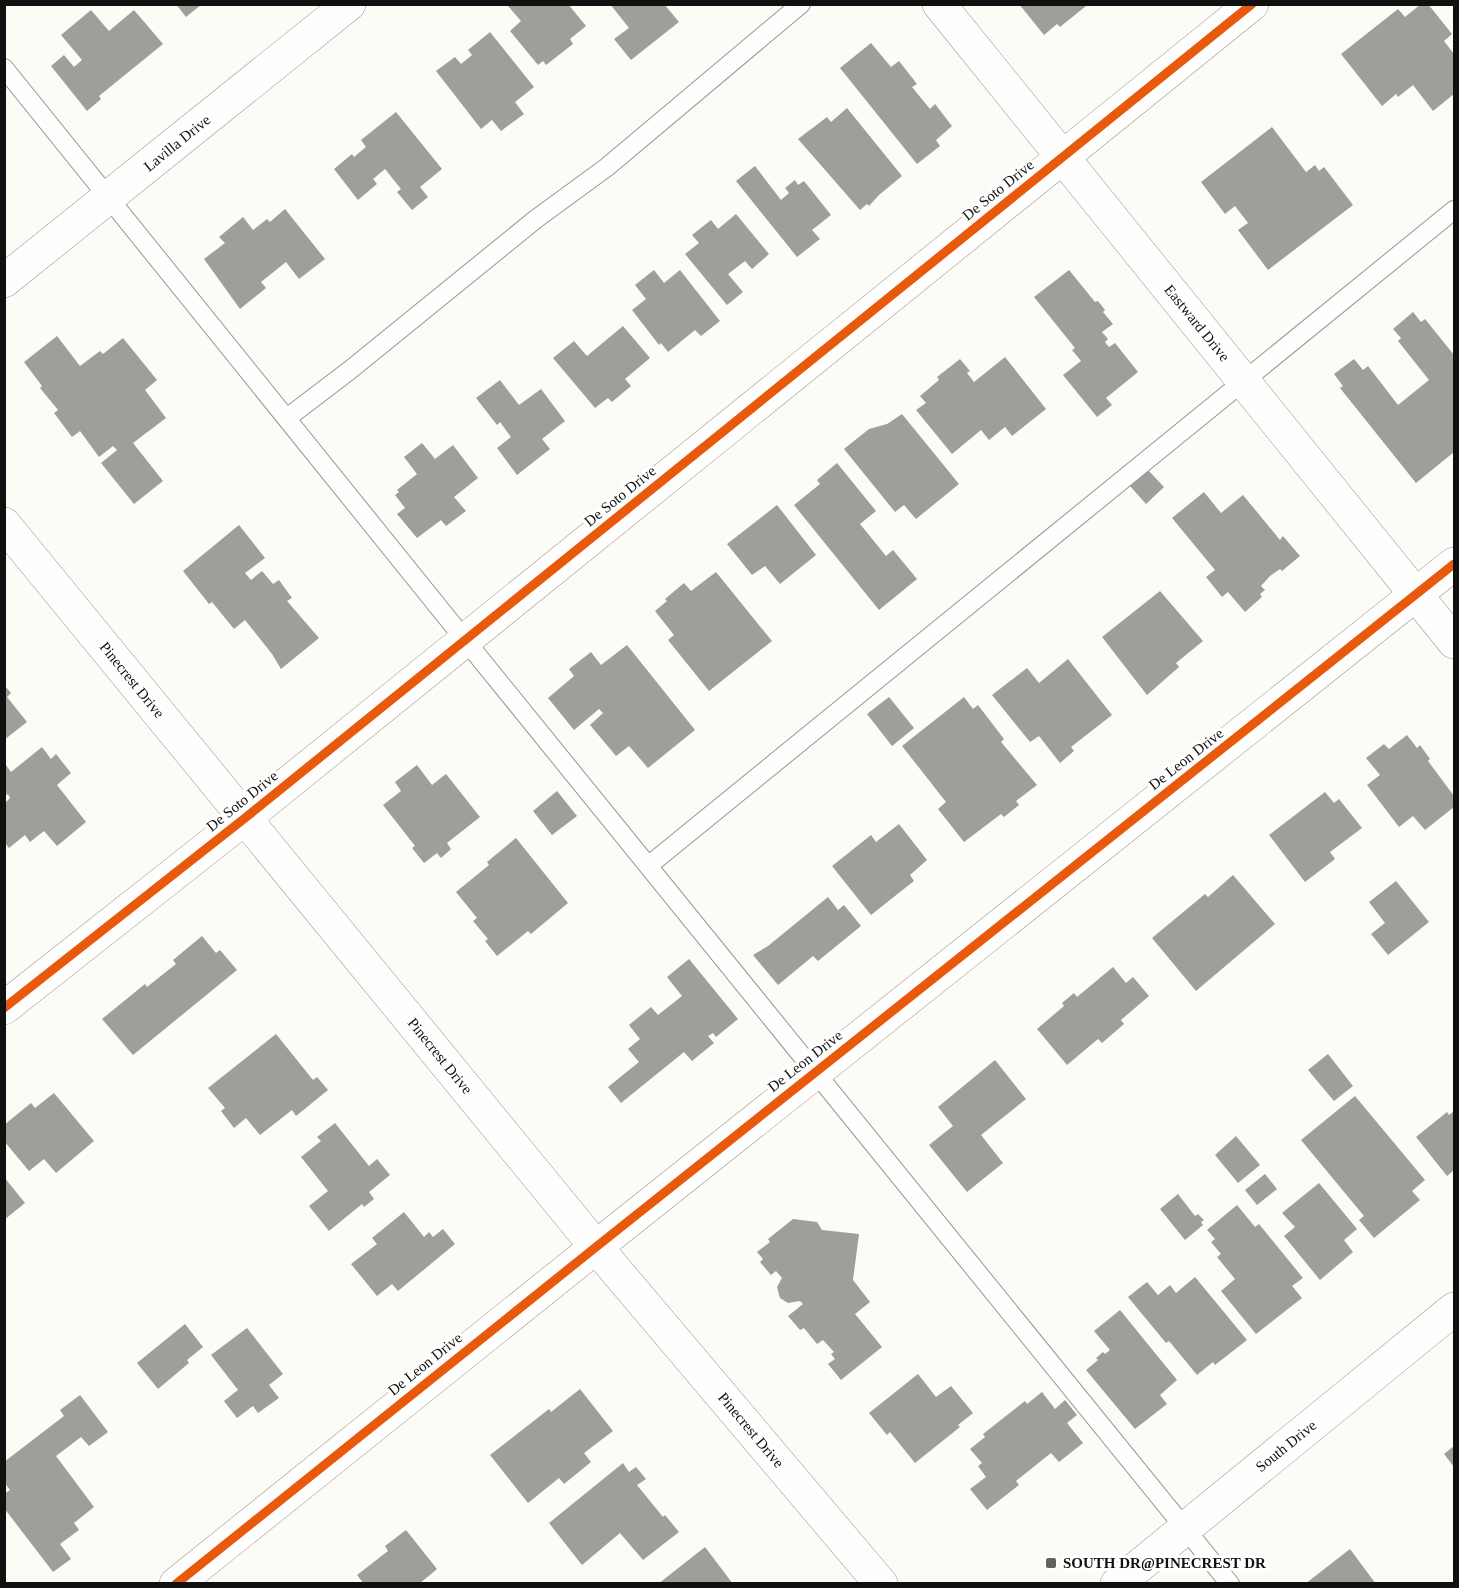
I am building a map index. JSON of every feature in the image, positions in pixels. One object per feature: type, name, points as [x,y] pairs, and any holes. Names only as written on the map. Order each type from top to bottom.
[{"type":"street","name":"Lavilla Drive","points":[[4,281],[350,4]]},
{"type":"street","name":"Eastward Drive","points":[[939,4],[1455,642]]},
{"type":"street","name":"De Soto Drive","points":[[6,1005],[245,818],[1252,4]]},
{"type":"street","name":"Pinecrest Drive","points":[[4,524],[596,1247],[881,1584]]},
{"type":"street","name":"De Leon Drive","points":[[176,1584],[1455,564]]},
{"type":"street","name":"South Drive","points":[[1117,1584],[1455,1309]]},
{"type":"lane","points":[[287,418],[350,370],[536,219],[607,167],[801,4]]},
{"type":"lane","points":[[4,68],[1230,1584]]},
{"type":"lane","points":[[648,866],[1455,210]]},
{"type":"building","points":[[176,4],[202,4],[186,17]]},
{"type":"building","points":[[509,4],[568,4],[586,26],[570,39],[573,44],[546,65],[543,61],[538,65],[510,31],[521,21],[508,6]]},
{"type":"building","points":[[610,4],[664,4],[679,22],[631,60],[614,39],[629,28]]},
{"type":"building","points":[[1019,4],[1085,4],[1086,6],[1060,27],[1057,24],[1044,35]]},
{"type":"building","points":[[1421,4],[1428,4],[1452,34],[1444,41],[1454,54],[1454,94],[1433,111],[1413,85],[1398,97],[1396,94],[1382,106],[1341,54],[1398,9],[1405,17]]},
{"type":"building","points":[[91,10],[109,31],[134,10],[163,44],[99,96],[101,99],[87,111],[51,66],[64,55],[74,67],[82,60],[61,35]]},
{"type":"building","points":[[490,32],[534,87],[515,102],[524,114],[501,131],[492,120],[481,129],[436,71],[455,57],[461,64],[472,55],[468,50]]},
{"type":"building","points":[[871,43],[891,67],[899,61],[917,84],[912,87],[930,109],[935,104],[952,126],[936,140],[940,146],[917,164],[840,68]]},
{"type":"building","points":[[847,108],[902,176],[869,206],[867,204],[860,210],[798,139],[827,117],[831,122]]},
{"type":"building","points":[[396,112],[442,169],[420,187],[428,197],[412,210],[397,192],[401,189],[385,169],[373,179],[377,184],[358,200],[334,169],[352,154],[354,157],[366,147],[361,140]]},
{"type":"building","points":[[1272,127],[1306,172],[1315,165],[1319,171],[1324,167],[1353,205],[1268,270],[1238,230],[1248,223],[1235,206],[1225,214],[1201,182]]},
{"type":"building","points":[[755,166],[781,200],[789,193],[785,188],[795,180],[798,185],[804,181],[831,215],[812,230],[820,239],[797,257],[736,181]]},
{"type":"building","points":[[285,209],[325,259],[299,279],[286,262],[261,282],[266,288],[240,309],[204,259],[225,243],[219,237],[243,217],[253,230],[267,219],[270,222]]},
{"type":"building","points":[[736,214],[769,254],[752,269],[745,261],[728,274],[743,292],[727,305],[685,254],[699,243],[692,235],[711,220],[718,229]]},
{"type":"building","points":[[654,270],[664,283],[680,270],[720,321],[701,336],[695,330],[668,352],[661,343],[659,345],[632,310],[646,299],[635,285]]},
{"type":"building","points":[[1069,270],[1095,302],[1098,301],[1105,310],[1103,312],[1113,324],[1102,332],[1108,339],[1105,342],[1109,347],[1115,343],[1138,372],[1106,398],[1112,405],[1097,417],[1063,375],[1081,361],[1072,350],[1075,348],[1034,297]]},
{"type":"building","points":[[1413,312],[1421,322],[1425,319],[1454,355],[1454,452],[1416,483],[1340,388],[1343,386],[1334,374],[1354,359],[1363,370],[1368,366],[1398,405],[1429,380],[1398,341],[1401,338],[1393,329]]},
{"type":"building","points":[[623,326],[650,358],[625,379],[631,386],[612,402],[608,398],[595,408],[553,358],[574,341],[587,356]]},
{"type":"building","points":[[57,336],[80,366],[100,351],[103,354],[123,338],[157,380],[145,390],[166,418],[133,443],[163,481],[134,504],[101,463],[117,450],[113,446],[99,457],[80,431],[72,437],[54,413],[58,410],[40,388],[42,386],[24,362]]},
{"type":"building","points":[[1005,357],[1046,409],[1012,436],[1005,427],[989,440],[981,430],[952,454],[916,410],[926,403],[920,396],[939,380],[937,377],[960,359],[970,371],[967,373],[974,382]]},
{"type":"building","points":[[500,380],[519,405],[541,389],[565,421],[542,439],[550,449],[517,475],[497,448],[511,437],[500,422],[497,425],[476,398]]},
{"type":"building","points":[[902,414],[959,484],[916,519],[904,505],[895,512],[844,449],[869,429],[887,424]]},
{"type":"building","points":[[422,443],[435,459],[453,445],[478,478],[454,497],[466,511],[446,526],[441,520],[417,538],[397,514],[405,508],[395,495],[399,492],[397,490],[417,474],[404,457]]},
{"type":"building","points":[[837,463],[876,511],[860,524],[886,556],[893,550],[917,579],[879,610],[794,505],[820,484],[817,480]]},
{"type":"building","points":[[1148,470],[1164,487],[1146,504],[1130,486]]},
{"type":"building","points":[[1204,492],[1221,513],[1243,495],[1280,540],[1283,536],[1300,556],[1282,571],[1280,569],[1270,576],[1261,586],[1265,590],[1260,594],[1262,597],[1245,612],[1228,592],[1222,597],[1206,577],[1215,570],[1172,518]]},
{"type":"building","points":[[777,505],[816,555],[780,584],[765,566],[752,575],[727,544]]},
{"type":"building","points":[[239,525],[265,558],[245,573],[251,580],[262,571],[273,584],[279,580],[292,598],[287,601],[319,638],[281,669],[245,620],[234,629],[212,602],[209,604],[183,571]]},
{"type":"building","points":[[716,572],[772,641],[709,691],[668,640],[674,635],[655,611],[684,583],[691,591]]},
{"type":"building","points":[[1160,591],[1203,641],[1176,663],[1179,667],[1147,695],[1102,637]]},
{"type":"building","points":[[627,645],[695,730],[648,768],[629,746],[616,756],[590,725],[603,713],[599,709],[574,730],[548,698],[574,676],[569,669],[591,652],[601,665]]},
{"type":"building","points":[[1068,659],[1112,715],[1071,747],[1074,751],[1060,763],[1039,736],[1030,742],[992,695],[1027,668],[1039,683]]},
{"type":"building","points":[[4,685],[11,693],[7,697],[27,722],[4,740]]},
{"type":"building","points":[[889,697],[914,728],[892,746],[867,714]]},
{"type":"building","points":[[964,697],[973,709],[978,705],[1004,739],[1001,742],[1037,785],[1016,801],[1019,805],[1004,817],[1001,814],[964,842],[938,809],[946,802],[902,746]]},
{"type":"building","points":[[1407,735],[1417,748],[1420,745],[1430,759],[1428,761],[1454,796],[1454,807],[1425,830],[1413,816],[1399,827],[1367,785],[1380,775],[1366,758],[1384,744],[1389,749]]},
{"type":"building","points":[[42,747],[51,759],[56,754],[71,773],[57,785],[86,822],[57,846],[44,831],[30,842],[25,835],[9,848],[5,843],[5,803],[10,798],[8,794],[4,796],[4,766],[6,765],[11,772]]},
{"type":"building","points":[[417,765],[432,785],[446,774],[480,817],[447,843],[451,849],[441,858],[437,853],[424,863],[412,848],[415,846],[383,805],[401,791],[395,782]]},
{"type":"building","points":[[557,791],[577,816],[552,835],[533,811]]},
{"type":"building","points":[[1325,792],[1334,803],[1339,799],[1362,828],[1330,852],[1335,859],[1305,882],[1269,835]]},
{"type":"building","points":[[899,824],[927,860],[910,875],[914,881],[871,915],[832,866],[871,835],[876,842]]},
{"type":"building","points":[[516,838],[568,903],[531,934],[528,931],[497,956],[485,941],[488,939],[473,921],[477,918],[456,892],[489,865],[487,862]]},
{"type":"building","points":[[1233,875],[1275,924],[1196,991],[1152,938],[1205,894],[1208,897]]},
{"type":"building","points":[[1396,881],[1429,922],[1388,955],[1371,934],[1385,923],[1369,902]]},
{"type":"building","points":[[828,897],[838,910],[844,905],[861,926],[818,961],[813,956],[778,985],[753,955],[768,946]]},
{"type":"building","points":[[202,936],[216,953],[220,950],[237,970],[133,1055],[102,1019],[145,984],[147,987],[176,964],[173,960]]},
{"type":"building","points":[[689,959],[738,1019],[716,1037],[713,1033],[708,1036],[714,1043],[692,1061],[684,1052],[621,1103],[608,1087],[639,1062],[628,1049],[640,1039],[629,1025],[651,1007],[658,1015],[682,996],[667,977]]},
{"type":"building","points":[[1113,967],[1126,983],[1133,977],[1149,996],[1121,1020],[1124,1024],[1102,1043],[1098,1039],[1067,1065],[1037,1029],[1064,1006],[1062,1003],[1074,993],[1077,997]]},
{"type":"building","points":[[276,1034],[313,1080],[317,1077],[328,1090],[296,1116],[292,1110],[260,1135],[246,1118],[234,1128],[221,1111],[225,1108],[208,1088]]},
{"type":"building","points":[[1328,1054],[1353,1086],[1334,1101],[1308,1070]]},
{"type":"building","points":[[995,1060],[1026,1099],[981,1135],[1003,1163],[967,1192],[929,1145],[953,1126],[938,1107]]},
{"type":"building","points":[[54,1093],[94,1141],[56,1173],[44,1159],[29,1171],[4,1141],[4,1125],[31,1103],[35,1108]]},
{"type":"building","points":[[1355,1096],[1425,1180],[1412,1191],[1420,1200],[1374,1238],[1359,1220],[1364,1216],[1301,1140]]},
{"type":"building","points":[[1454,1111],[1454,1170],[1447,1176],[1416,1137],[1447,1112],[1449,1115]]},
{"type":"building","points":[[335,1123],[369,1166],[377,1159],[390,1175],[369,1192],[374,1199],[364,1207],[362,1204],[329,1231],[309,1206],[328,1191],[301,1157],[321,1141],[317,1137]]},
{"type":"building","points":[[1236,1136],[1260,1165],[1238,1183],[1215,1155]]},
{"type":"building","points":[[1265,1174],[1277,1189],[1257,1205],[1245,1190]]},
{"type":"building","points":[[4,1177],[25,1203],[4,1220]]},
{"type":"building","points":[[1319,1183],[1357,1229],[1344,1240],[1353,1252],[1320,1280],[1284,1236],[1295,1227],[1282,1213]]},
{"type":"building","points":[[1178,1194],[1195,1216],[1198,1214],[1204,1220],[1201,1222],[1203,1225],[1185,1240],[1160,1209]]},
{"type":"building","points":[[1237,1205],[1255,1227],[1259,1224],[1303,1278],[1292,1286],[1302,1298],[1256,1334],[1221,1291],[1235,1279],[1217,1257],[1221,1254],[1211,1242],[1215,1239],[1207,1230]]},
{"type":"building","points":[[404,1212],[424,1237],[429,1232],[433,1237],[443,1229],[455,1244],[398,1291],[392,1284],[377,1296],[351,1264],[377,1244],[372,1238]]},
{"type":"building","points":[[793,1219],[817,1222],[822,1230],[859,1234],[853,1280],[870,1302],[855,1314],[882,1347],[841,1380],[828,1364],[835,1359],[831,1354],[834,1352],[823,1340],[817,1344],[804,1328],[800,1330],[788,1316],[803,1304],[800,1301],[788,1303],[780,1298],[777,1287],[782,1278],[776,1271],[771,1275],[760,1262],[763,1259],[757,1252],[770,1242],[768,1239]]},
{"type":"building","points":[[1195,1277],[1247,1340],[1215,1365],[1213,1362],[1197,1375],[1169,1341],[1166,1343],[1128,1297],[1147,1282],[1158,1295],[1170,1285],[1176,1293]]},
{"type":"building","points":[[1120,1310],[1177,1380],[1160,1395],[1167,1404],[1135,1429],[1086,1370],[1098,1360],[1096,1358],[1103,1352],[1105,1354],[1110,1350],[1094,1331]]},
{"type":"building","points":[[185,1324],[203,1347],[187,1360],[189,1363],[158,1389],[137,1363]]},
{"type":"building","points":[[247,1328],[283,1374],[269,1385],[279,1398],[258,1413],[253,1406],[237,1418],[224,1401],[238,1390],[211,1355]]},
{"type":"building","points":[[918,1374],[936,1397],[951,1386],[973,1413],[958,1425],[960,1427],[915,1463],[890,1432],[887,1435],[869,1413]]},
{"type":"building","points":[[580,1389],[613,1431],[584,1453],[591,1462],[564,1484],[559,1478],[528,1503],[490,1455],[549,1409],[551,1412]]},
{"type":"building","points":[[1042,1392],[1055,1409],[1065,1400],[1077,1415],[1067,1423],[1083,1443],[1059,1462],[1051,1453],[1016,1481],[1019,1485],[987,1510],[970,1489],[986,1477],[978,1466],[982,1463],[970,1449],[985,1437],[983,1434],[1025,1401],[1027,1404]]},
{"type":"building","points":[[80,1395],[108,1432],[89,1446],[81,1437],[56,1456],[94,1507],[74,1523],[79,1530],[60,1544],[71,1559],[53,1572],[4,1508],[4,1494],[10,1490],[4,1482],[4,1462],[64,1416],[60,1410]]},
{"type":"building","points":[[1454,1446],[1454,1467],[1444,1454]]},
{"type":"building","points":[[623,1463],[629,1472],[636,1467],[646,1479],[637,1485],[663,1517],[665,1515],[679,1532],[643,1560],[620,1533],[582,1565],[549,1523]]},
{"type":"building","points":[[406,1530],[437,1569],[419,1584],[364,1584],[357,1575],[388,1551],[385,1546]]},
{"type":"building","points":[[705,1547],[733,1584],[658,1584]]},
{"type":"building","points":[[1350,1549],[1376,1584],[1305,1584]]},
{"type":"cycle path","points":[[4,1008],[245,818],[1252,4]]},
{"type":"cycle path","points":[[176,1584],[1454,564]]},
{"type":"place","name":"SOUTH DR@PINECREST DR","points":[[1051,1563]]}]
